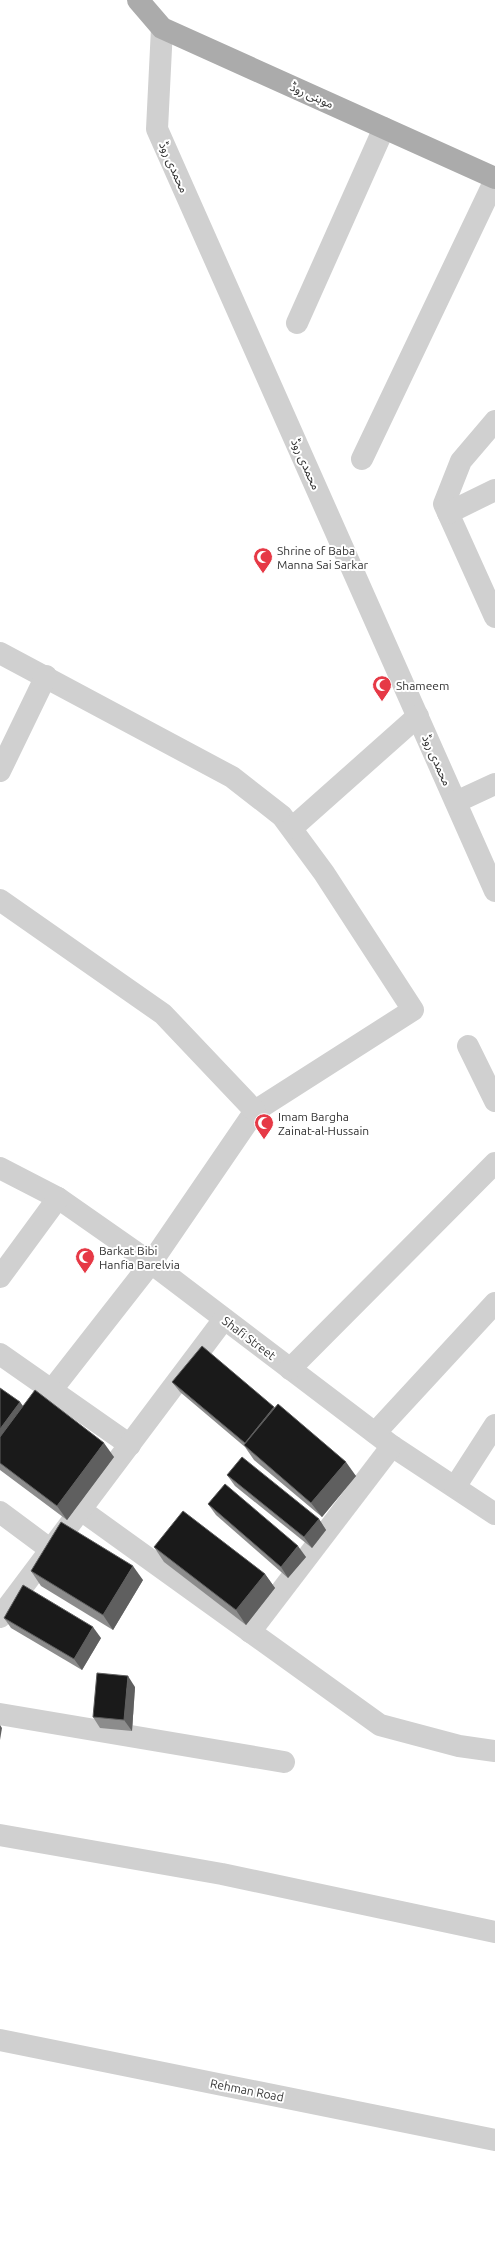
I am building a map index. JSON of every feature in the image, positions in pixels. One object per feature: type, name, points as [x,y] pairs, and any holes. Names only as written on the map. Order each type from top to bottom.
[{"type":"main road","name":"موہنی روڈ","points":[[138,0],[162,28],[495,179]]},
{"type":"street","name":"محمدی روڈ","points":[[162,28],[157,129],[495,891]]},
{"type":"street","points":[[297,323],[384,128]]},
{"type":"street","points":[[362,459],[495,179]]},
{"type":"street","points":[[495,421],[461,461],[444,504],[495,617]]},
{"type":"street","points":[[448,513],[495,490]]},
{"type":"street","points":[[0,653],[46,676],[232,777],[282,816],[324,873],[413,1010],[256,1111],[151,1263],[0,1456]]},
{"type":"street","points":[[0,771],[46,676]]},
{"type":"street","points":[[292,828],[418,716]]},
{"type":"street","points":[[456,802],[495,784]]},
{"type":"street","points":[[0,900],[163,1014],[256,1111]]},
{"type":"street","points":[[468,1046],[495,1101]]},
{"type":"street","points":[[290,1369],[495,1163]]},
{"type":"street","name":"Shafi Street","points":[[0,1168],[58,1198],[151,1263],[392,1446],[495,1514]]},
{"type":"street","points":[[0,1277],[58,1198]]},
{"type":"street","points":[[375,1433],[495,1303]]},
{"type":"street","points":[[0,1617],[224,1319]]},
{"type":"street","points":[[0,1354],[130,1445]]},
{"type":"street","points":[[455,1487],[495,1425]]},
{"type":"street","points":[[250,1632],[392,1446]]},
{"type":"street","points":[[81,1510],[380,1725],[459,1746],[495,1751]]},
{"type":"street","points":[[0,1512],[51,1550]]},
{"type":"street","points":[[0,1714],[284,1762]]},
{"type":"street","points":[[0,1835],[222,1874],[495,1932]]},
{"type":"street","name":"Rehman Road","points":[[0,2040],[495,2140]]},
{"type":"building","points":[[202,1346],[274,1407],[245,1443],[172,1382]]},
{"type":"building","points":[[0,1388],[20,1402],[0,1429]]},
{"type":"building","points":[[35,1390],[104,1443],[57,1506],[0,1463],[0,1437]]},
{"type":"building","points":[[278,1404],[346,1462],[311,1503],[244,1445]]},
{"type":"building","points":[[242,1457],[319,1519],[304,1537],[227,1475]]},
{"type":"building","points":[[225,1484],[298,1546],[281,1567],[208,1504]]},
{"type":"building","points":[[183,1511],[265,1574],[236,1610],[154,1547]]},
{"type":"building","points":[[61,1522],[133,1566],[103,1615],[31,1571]]},
{"type":"building","points":[[23,1585],[93,1627],[74,1659],[4,1618]]},
{"type":"building","points":[[97,1673],[128,1676],[124,1720],[93,1717]]},
{"type":"place","name":"Shrine of Baba Manna Sai Sarkar","points":[[263,574]]},
{"type":"place","name":"Shameem","points":[[382,702]]},
{"type":"place","name":"Imam Bargha Zainat-al-Hussain","points":[[264,1140]]},
{"type":"place","name":"Barkat Bibi Hanfia Barelvia","points":[[85,1274]]}]
